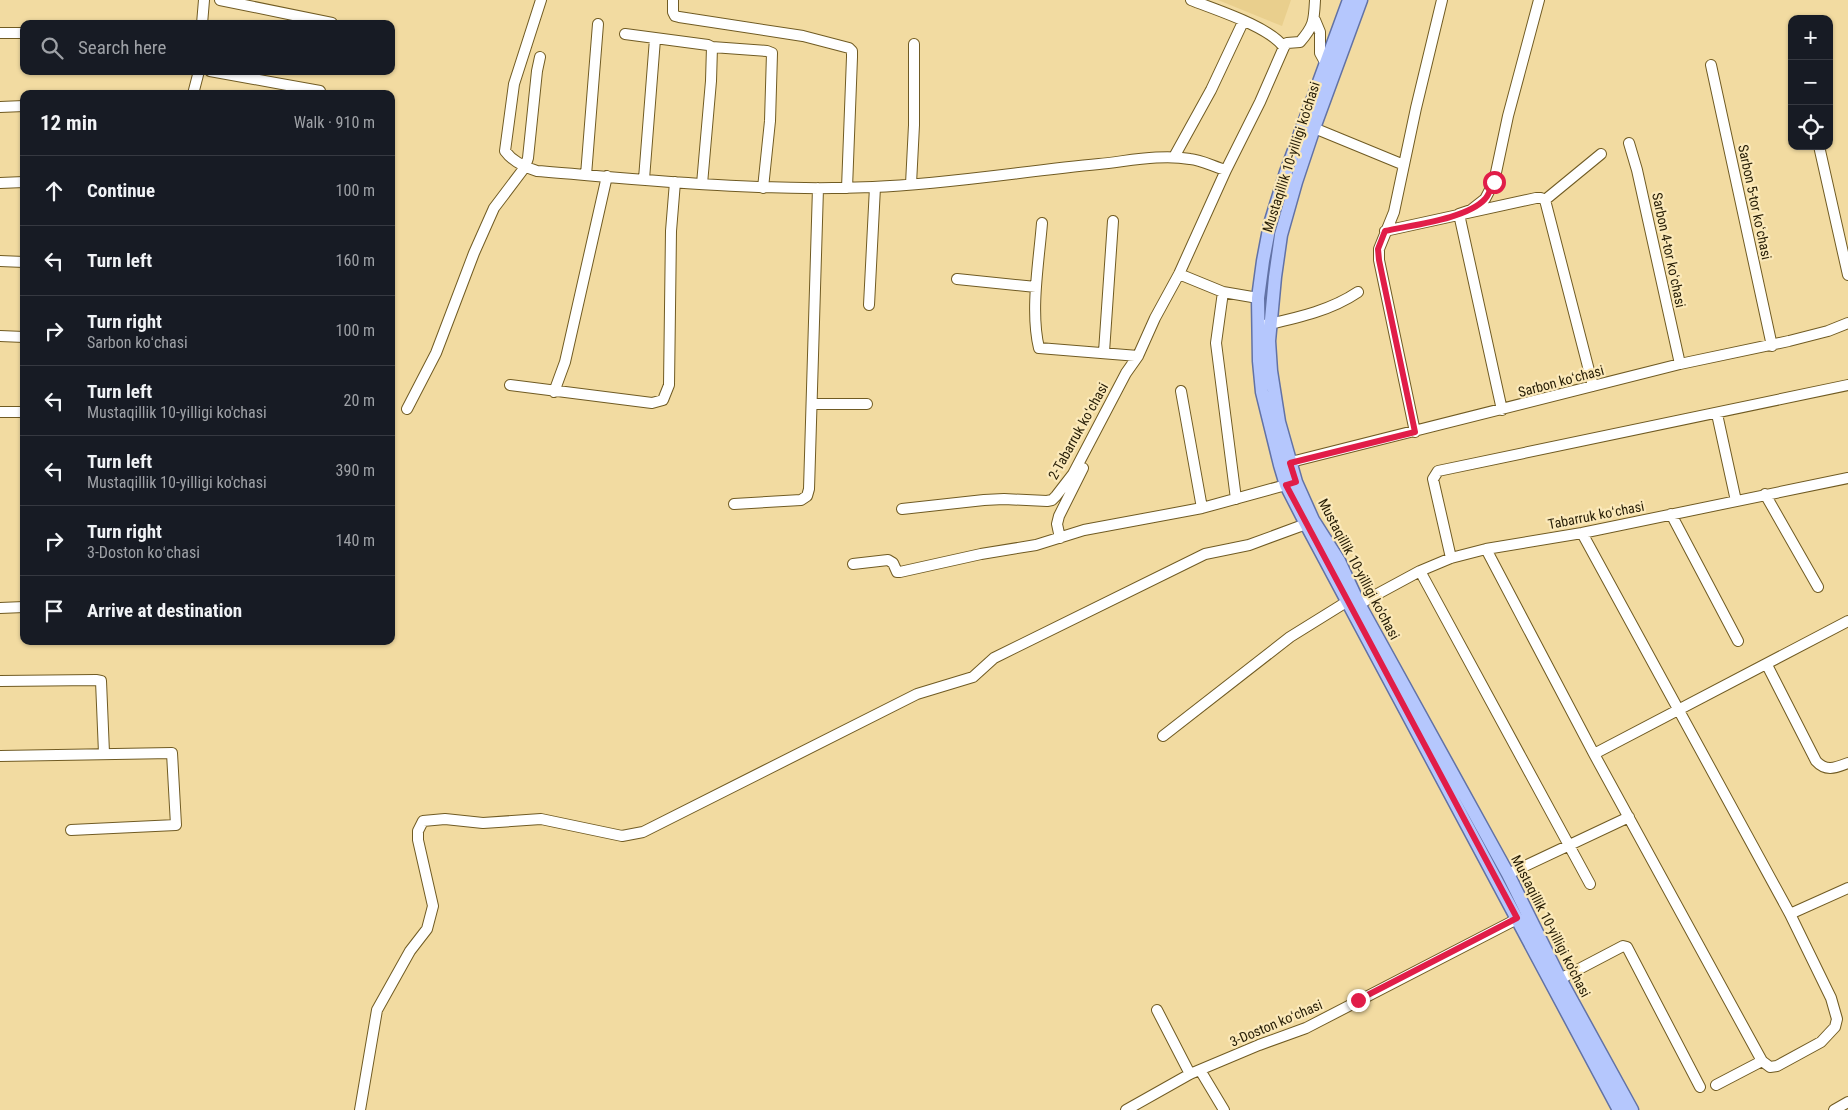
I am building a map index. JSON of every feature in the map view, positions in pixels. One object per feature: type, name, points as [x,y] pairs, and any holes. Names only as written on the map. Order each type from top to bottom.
[{"type":"main road","name":"Mustaqillik 10-yilligi ko'chasi","points":[[1264,325],[1258,298],[1270,224],[1286,172],[1349,0]]},
{"type":"main road","name":"Mustaqillik 10-yilligi ko'chasi","points":[[1361,0],[1314,128],[1281,235],[1259,362],[1262,392],[1291,484],[1306,524],[1354,603],[1508,874],[1560,979],[1632,1110]]},
{"type":"main road","name":"Mustaqillik 10-yilligi ko'chasi","points":[[1291,484],[1338,561],[1354,603],[1619,1110]]},
{"type":"street","points":[[202,20],[204,0]]},
{"type":"street","points":[[220,0],[317,20]]},
{"type":"street","points":[[541,0],[514,84],[505,151],[510,159],[524,167],[537,171],[763,188],[847,188],[954,181],[1085,165],[1174,157],[1192,159],[1226,170]]},
{"type":"street","points":[[673,0],[672,12],[675,16],[787,33],[849,48],[852,51],[847,188]]},
{"type":"street","points":[[1191,0],[1263,30],[1278,40],[1284,47],[1287,43],[1300,42],[1307,35],[1315,20]]},
{"type":"street","points":[[1315,0],[1315,20],[1320,32],[1320,53],[1326,64]]},
{"type":"street","points":[[1415,432],[1378,249],[1394,212],[1442,0]]},
{"type":"street","points":[[1459,214],[1471,210],[1486,199],[1494,182],[1508,116],[1539,0]]},
{"type":"street","points":[[1174,157],[1211,90],[1243,22]]},
{"type":"street","points":[[586,175],[598,24]]},
{"type":"street","points":[[0,33],[20,33]]},
{"type":"street","points":[[625,34],[712,47],[772,53],[770,121],[763,188]]},
{"type":"street","points":[[644,179],[655,39]]},
{"type":"street","points":[[911,184],[914,125],[914,44]]},
{"type":"street","points":[[702,184],[712,47]]},
{"type":"street","name":"2-Tabarruk koʻchasi","points":[[902,509],[1004,498],[1052,500],[1064,486],[1073,474],[1126,373],[1138,356],[1155,318],[1179,274],[1284,47]]},
{"type":"street","points":[[407,409],[436,353],[494,208],[524,167],[528,158],[540,57]]},
{"type":"street","name":"Sarbon 5-tor koʻchasi","points":[[1711,64],[1772,346]]},
{"type":"street","points":[[194,90],[197,75]]},
{"type":"street","points":[[232,75],[314,90]]},
{"type":"street","points":[[0,107],[20,106]]},
{"type":"street","points":[[1314,128],[1404,164]]},
{"type":"street","name":"Sarbon 4-tor koʻchasi","points":[[1629,143],[1637,170],[1680,364]]},
{"type":"street","points":[[1820,150],[1848,275]]},
{"type":"street","points":[[1545,200],[1601,154]]},
{"type":"street","points":[[554,392],[565,362],[607,176]]},
{"type":"street","points":[[0,183],[20,182]]},
{"type":"street","points":[[510,386],[652,403],[663,400],[669,385],[671,231],[675,182]]},
{"type":"street","points":[[869,305],[875,187]]},
{"type":"street","points":[[734,504],[801,500],[807,496],[809,490],[818,188]]},
{"type":"street","points":[[1385,231],[1536,198],[1545,200]]},
{"type":"street","points":[[1545,200],[1593,386]]},
{"type":"street","points":[[1459,214],[1502,410]]},
{"type":"street","points":[[1104,352],[1113,221]]},
{"type":"street","points":[[1042,223],[1036,287],[1036,323],[1039,348],[1138,356]]},
{"type":"street","points":[[0,261],[20,262]]},
{"type":"street","points":[[1179,274],[1224,292],[1258,298]]},
{"type":"street","points":[[957,279],[1036,287]]},
{"type":"street","points":[[1224,292],[1216,342],[1236,499]]},
{"type":"street","points":[[1264,325],[1304,316],[1343,302],[1358,292]]},
{"type":"street","name":"Sarbon koʻchasi","points":[[1285,464],[1680,364],[1772,346],[1828,331],[1848,323]]},
{"type":"street","points":[[0,336],[20,337]]},
{"type":"street","name":"2-Tabarruk koʻchasi","points":[[1060,538],[1057,524],[1059,516],[1128,378],[1126,373]]},
{"type":"street","points":[[1451,558],[1432,479],[1438,471],[1848,385]]},
{"type":"street","points":[[1181,391],[1202,508]]},
{"type":"street","points":[[813,404],[867,404]]},
{"type":"street","points":[[0,412],[20,412]]},
{"type":"street","points":[[1717,414],[1736,501]]},
{"type":"street","name":"Tabarruk koʻchasi","points":[[1163,736],[1290,637],[1354,603],[1451,558],[1486,549],[1582,533],[1848,478]]},
{"type":"street","points":[[853,564],[888,560],[893,563],[897,572],[900,572],[981,554],[1036,546],[1084,530],[1202,508],[1291,484]]},
{"type":"street","points":[[1766,494],[1818,587]]},
{"type":"street","points":[[1671,514],[1738,641]]},
{"type":"street","points":[[360,1110],[377,1010],[410,951],[427,929],[433,906],[418,840],[418,831],[424,821],[445,819],[483,823],[541,819],[622,836],[643,832],[917,694],[974,677],[994,658],[1206,554],[1249,545],[1306,524]]},
{"type":"street","points":[[1486,549],[1594,754],[1762,1061],[1770,1067],[1784,1063],[1820,1042],[1835,1027],[1836,1019],[1831,998],[1790,914],[1582,533]]},
{"type":"street","points":[[1420,571],[1590,884]]},
{"type":"street","points":[[0,608],[20,607]]},
{"type":"street","points":[[1594,754],[1768,665],[1848,621]]},
{"type":"street","points":[[1768,665],[1820,766],[1830,769],[1848,763]]},
{"type":"street","points":[[0,681],[101,681],[104,753]]},
{"type":"street","points":[[0,756],[172,753],[176,826],[71,830]]},
{"type":"street","points":[[1508,874],[1629,818]]},
{"type":"street","points":[[1790,914],[1848,888]]},
{"type":"street","name":"3-Doston koʻchasi","points":[[1126,1110],[1195,1072],[1306,1028],[1517,918]]},
{"type":"street","points":[[1560,979],[1623,946],[1627,947],[1700,1087]]},
{"type":"street","points":[[1158,1010],[1195,1072],[1224,1110]]},
{"type":"street","points":[[1716,1084],[1762,1061]]},
{"type":"street","points":[[1834,1110],[1848,1102]]},
{"type":"shaded area","points":[[1218,0],[1291,0],[1282,26]]},
{"type":"route","points":[[1358,1000],[1517,918],[1286,485],[1296,482],[1290,463],[1415,432],[1378,249],[1385,231],[1471,210],[1486,199],[1494,182]]}]
